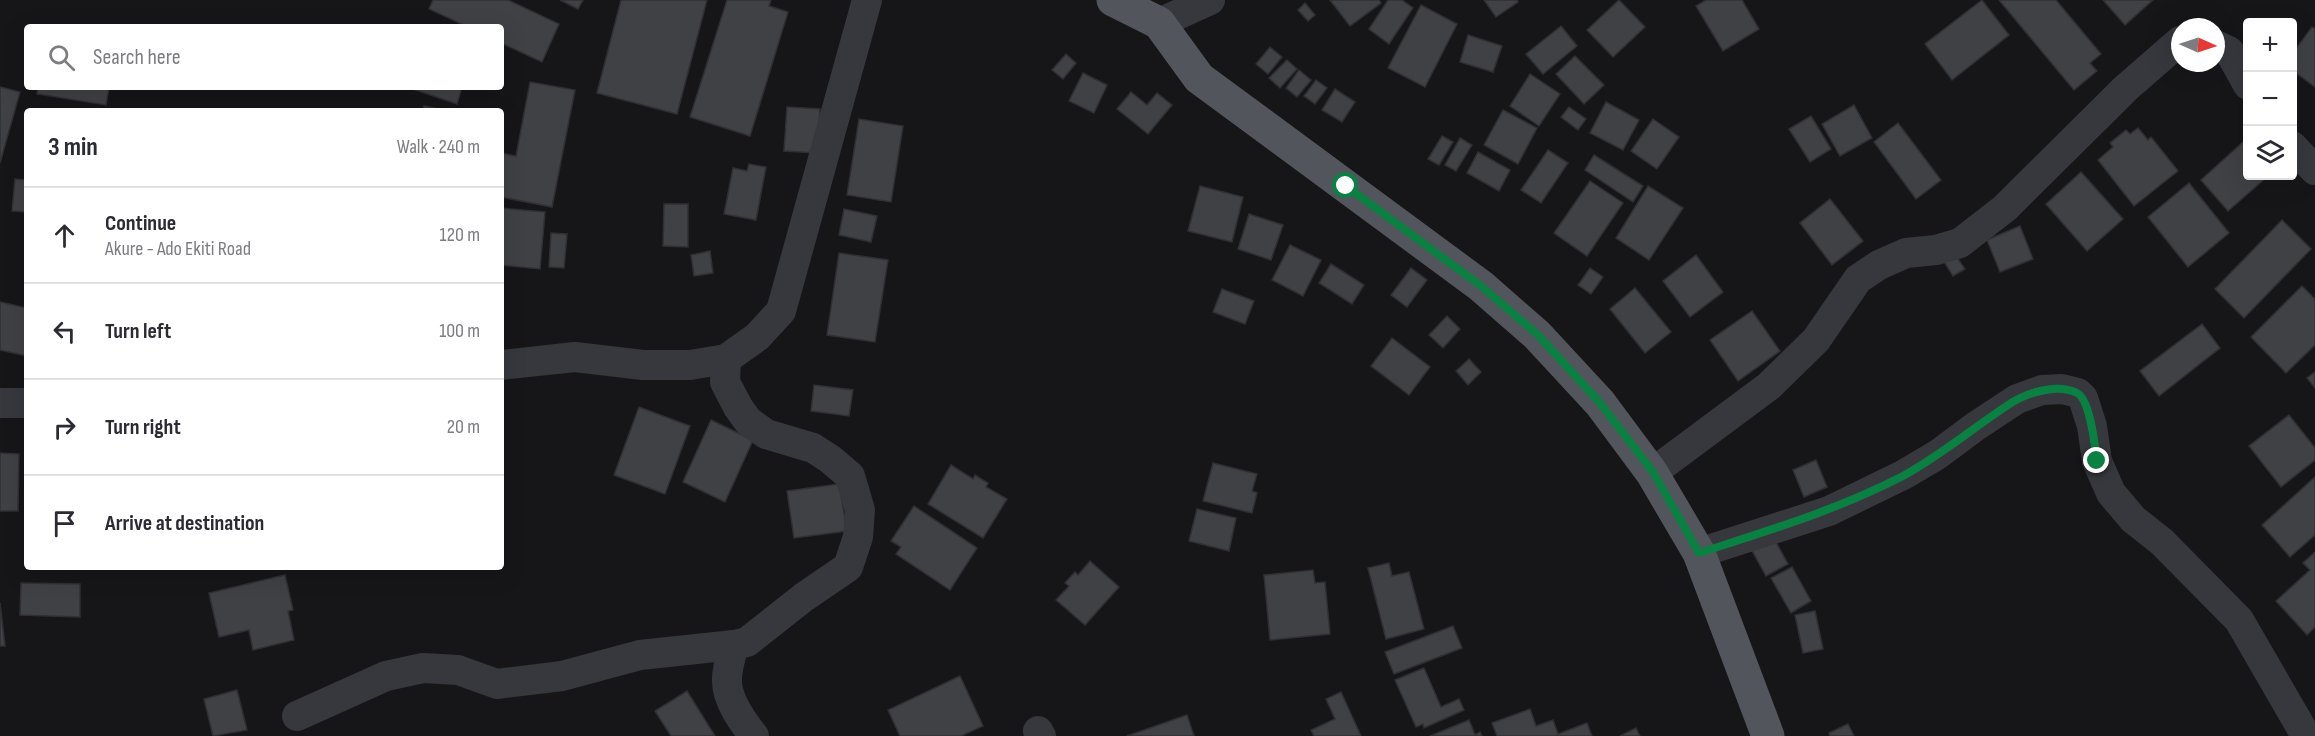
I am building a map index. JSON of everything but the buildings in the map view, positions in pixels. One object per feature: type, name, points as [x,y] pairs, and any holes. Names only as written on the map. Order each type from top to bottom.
[{"type":"main road","points":[[1113,0],[1159,23],[1199,78],[1481,286],[1538,335],[1600,403],[1653,472],[1699,553],[1768,736]]},
{"type":"street","points":[[504,365],[576,357],[643,365],[690,365],[726,359],[757,338],[781,311],[867,0]]},
{"type":"street","points":[[1159,23],[1210,0]]},
{"type":"street","points":[[1653,472],[1769,386],[1816,340],[1858,279],[1879,265],[1906,253],[1936,250],[1960,243],[2005,208],[2126,88],[2171,49]]},
{"type":"street","points":[[2225,49],[2229,51],[2243,77]]},
{"type":"street","points":[[2297,151],[2315,170]]},
{"type":"street","points":[[297,716],[341,694],[386,676],[423,668],[458,670],[497,684],[562,676],[640,655],[747,642],[804,597],[848,567],[858,537],[860,510],[850,476],[813,448],[766,434],[748,422],[725,382],[726,359]]},
{"type":"street","points":[[1699,553],[1829,511],[1903,476],[2017,399],[2042,390],[2062,389],[2078,393],[2083,398],[2092,426],[2097,461],[2111,493],[2133,519],[2162,542],[2239,620],[2306,736]]},
{"type":"street","points":[[0,403],[24,404]]},
{"type":"street","points":[[734,645],[727,679],[728,693],[754,736]]},
{"type":"route","points":[[1346,186],[1481,286],[1538,335],[1600,403],[1653,472],[1699,553],[1829,511],[1903,476],[2017,399],[2042,390],[2062,389],[2078,393],[2083,398],[2092,426],[2097,461]]}]
